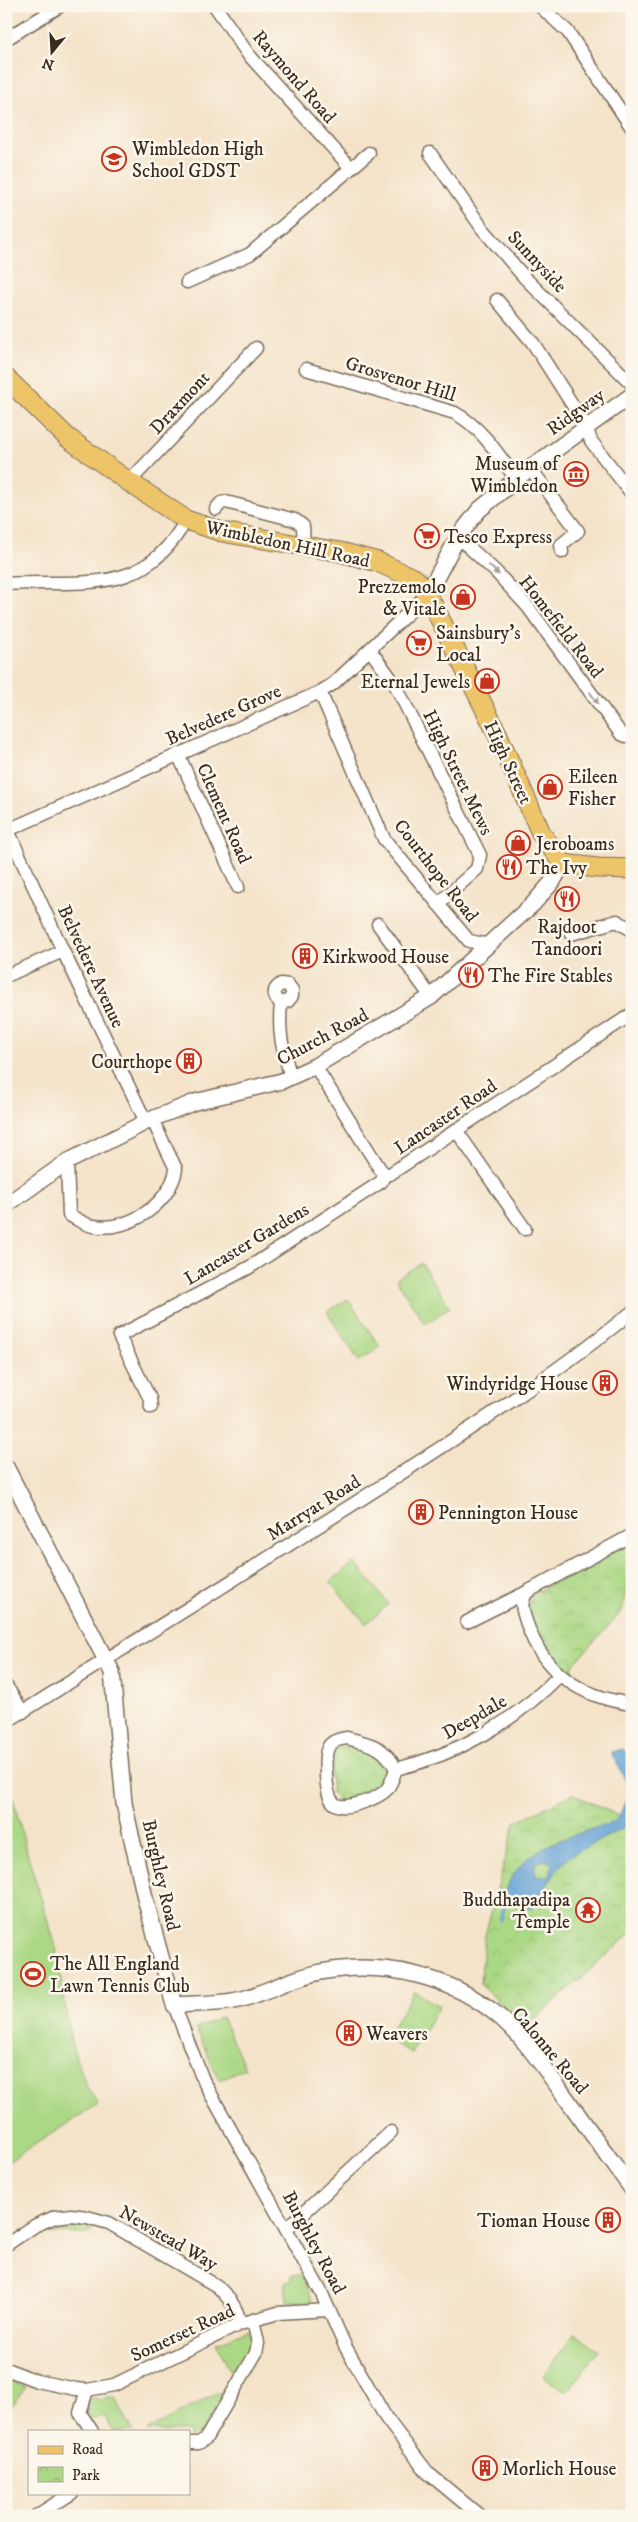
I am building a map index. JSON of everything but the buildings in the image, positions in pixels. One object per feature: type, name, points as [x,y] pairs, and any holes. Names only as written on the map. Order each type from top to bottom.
[{"type":"main road","name":"Wimbledon Hill Road","points":[[6,378],[68,438],[186,520],[222,532],[340,552],[378,562],[415,579],[427,596]]},
{"type":"main road","name":"High Street","points":[[427,596],[497,734],[541,833],[563,864]]},
{"type":"main road","points":[[563,864],[632,869]]},
{"type":"street","points":[[6,39],[60,6]]},
{"type":"street","name":"Raymond Road","points":[[215,6],[248,54],[350,168]]},
{"type":"street","points":[[540,6],[568,32],[632,128]]},
{"type":"street","points":[[187,282],[250,254],[369,153]]},
{"type":"street","name":"Sunnyside","points":[[430,153],[482,228],[525,278],[632,384]]},
{"type":"street","points":[[497,300],[533,343],[586,426],[591,441],[632,494]]},
{"type":"street","name":"Draxmont","points":[[129,482],[256,348]]},
{"type":"street","name":"Grosvenor Hill","points":[[306,369],[456,412],[468,420],[489,442],[516,479]]},
{"type":"street","name":"Ridgway","points":[[427,596],[458,537],[479,510],[530,468],[586,426],[632,395]]},
{"type":"street","points":[[530,468],[578,531],[561,545],[562,552]]},
{"type":"street","points":[[216,509],[226,502],[295,520],[303,526],[304,546]]},
{"type":"street","points":[[6,584],[97,583],[127,574],[156,559],[175,541],[186,520]]},
{"type":"street","name":"Homefield Road","points":[[458,537],[496,572],[528,607],[620,734],[626,736],[632,731]]},
{"type":"street","name":"Belvedere Grove","points":[[7,828],[320,692],[334,684],[427,596]]},
{"type":"street","name":"High Street Mews","points":[[370,650],[394,684],[480,855],[478,869],[438,904]]},
{"type":"street","name":"Courthope Road","points":[[320,692],[384,839],[469,941],[490,945]]},
{"type":"street","name":"Clement Road","points":[[178,754],[238,886]]},
{"type":"street","name":"Belvedere Avenue","points":[[7,828],[63,951],[149,1121]]},
{"type":"street","name":"Church Road","points":[[6,1205],[67,1162],[149,1121],[196,1102],[291,1077],[315,1066],[431,997],[490,945],[545,891],[563,864]]},
{"type":"street","points":[[571,934],[616,921],[632,930]]},
{"type":"street","points":[[378,924],[431,997]]},
{"type":"street","points":[[6,976],[63,951]]},
{"type":"street","points":[[281,1003],[280,1039],[291,1077]]},
{"type":"street","name":"Lancaster Road","points":[[315,1066],[380,1170],[386,1174],[395,1172],[632,1014]]},
{"type":"street","points":[[67,1162],[69,1215],[94,1226],[123,1223],[138,1217],[163,1199],[171,1188],[176,1169],[149,1121]]},
{"type":"street","points":[[456,1130],[525,1229]]},
{"type":"street","name":"Lancaster Gardens","points":[[151,1407],[150,1399],[116,1331],[250,1267],[381,1182],[386,1174]]},
{"type":"street","name":"Marryat Road","points":[[6,1722],[499,1411],[576,1357],[632,1312]]},
{"type":"street","name":"Burghley Road","points":[[6,1467],[112,1672],[124,1803],[145,1898],[174,2005],[203,2080],[286,2229],[328,2310]]},
{"type":"street","points":[[467,1622],[632,1535]]},
{"type":"street","points":[[526,1592],[522,1600],[522,1608],[531,1635],[543,1658],[559,1676],[602,1697],[632,1704]]},
{"type":"street","name":"Deepdale","points":[[396,1769],[431,1761],[478,1739],[536,1699],[559,1676]]},
{"type":"street","points":[[6,1686],[23,1712]]},
{"type":"street","points":[[347,1738],[379,1747],[387,1754],[396,1769],[389,1789],[384,1794],[347,1808],[333,1803],[328,1797],[326,1758],[328,1748],[339,1739],[347,1738]]},
{"type":"street","name":"Calonne Road","points":[[174,2005],[238,2000],[320,1972],[356,1968],[403,1971],[447,1985],[481,2004],[514,2030],[539,2060],[632,2189]]},
{"type":"street","points":[[286,2229],[390,2132]]},
{"type":"street","name":"Newstead Way","points":[[6,2245],[36,2225],[55,2217],[79,2216],[109,2223],[217,2286],[229,2298],[240,2324]]},
{"type":"street","points":[[328,2310],[345,2346],[386,2418],[408,2449],[441,2486],[480,2516]]},
{"type":"street","name":"Somerset Road","points":[[6,2369],[37,2381],[87,2390],[114,2385],[240,2324],[278,2313],[328,2310]]},
{"type":"street","points":[[190,2444],[199,2443],[206,2438],[256,2353],[258,2343],[253,2320]]},
{"type":"street","points":[[87,2390],[80,2413],[91,2430]]},
{"type":"street","points":[[36,2516],[70,2494]]},
{"type":"green space","points":[[421,1263],[450,1307],[425,1324],[396,1279]]},
{"type":"green space","points":[[348,1299],[380,1347],[359,1361],[327,1312]]},
{"type":"green space","points":[[632,1541],[632,1564],[622,1611],[574,1664],[571,1672],[576,1681],[549,1654],[535,1632],[530,1619],[531,1595]]},
{"type":"green space","points":[[354,1562],[389,1604],[366,1624],[330,1582]]},
{"type":"green space","points":[[349,1744],[376,1753],[386,1763],[387,1770],[386,1780],[381,1791],[347,1804],[339,1801],[332,1793],[330,1762],[335,1750]]},
{"type":"green space","name":"The All England Lawn Tennis Club","points":[[6,1771],[28,1856],[56,1947],[71,2043],[87,2088],[98,2104],[6,2163]]},
{"type":"green space","points":[[573,1794],[632,1822],[632,1932],[526,2027],[480,1984],[485,1935],[515,1822]]},
{"type":"green space","points":[[414,1991],[439,2006],[411,2053],[386,2038]]},
{"type":"green space","points":[[222,2017],[245,2068],[219,2080],[196,2029]]},
{"type":"green space","points":[[66,2223],[92,2223],[93,2229],[86,2234],[48,2233],[45,2231],[47,2227]]},
{"type":"green space","points":[[301,2275],[313,2300],[310,2302],[287,2301],[285,2282],[291,2281],[291,2276]]},
{"type":"green space","points":[[249,2330],[252,2347],[234,2378],[216,2343]]},
{"type":"green space","points":[[574,2333],[598,2350],[567,2392],[543,2376]]},
{"type":"green space","points":[[6,2379],[25,2387],[6,2414]]},
{"type":"green space","points":[[226,2388],[227,2390],[202,2432],[190,2437],[190,2430],[149,2430]]},
{"type":"green space","points":[[114,2396],[132,2430],[112,2430],[104,2415],[92,2420],[87,2413],[90,2398],[102,2400]]},
{"type":"water","points":[[623,1749],[632,1758],[632,1822],[568,1859],[556,1872],[532,1909],[502,1898],[510,1879],[521,1865],[534,1854],[565,1838],[618,1820],[630,1789],[611,1752]],"holes":[[[542,1860],[548,1861],[552,1865],[550,1876],[538,1877],[535,1873],[535,1863]]]},
{"type":"waterway","points":[[501,1920],[507,1898]]},
{"type":"place","name":"Wimbledon High School GDST","points":[[114,159]]},
{"type":"place","name":"Museum of Wimbledon","points":[[576,474]]},
{"type":"place","name":"Tesco Express","points":[[427,536]]},
{"type":"place","name":"Prezzemolo & Vitale","points":[[463,597]]},
{"type":"place","name":"Sainsbury's Local","points":[[419,643]]},
{"type":"place","name":"Eternal Jewels","points":[[487,681]]},
{"type":"place","name":"Eileen Fisher","points":[[550,787]]},
{"type":"place","name":"Jeroboams","points":[[518,843]]},
{"type":"place","name":"The Ivy","points":[[509,867]]},
{"type":"place","name":"Rajdoot Tandoori","points":[[567,899]]},
{"type":"place","name":"Kirkwood House","points":[[305,956]]},
{"type":"place","name":"The Fire Stables","points":[[471,975]]},
{"type":"place","name":"Courthope","points":[[189,1061]]},
{"type":"place","name":"Windyridge House","points":[[605,1383]]},
{"type":"place","name":"Pennington House","points":[[421,1512]]},
{"type":"place","name":"Buddhapadipa Temple","points":[[588,1910]]},
{"type":"place","name":"The All England Lawn Tennis Club","points":[[33,1974]]},
{"type":"place","name":"Weavers","points":[[349,2033]]},
{"type":"place","name":"Tioman House","points":[[608,2220]]},
{"type":"place","name":"Morlich House","points":[[485,2468]]}]
